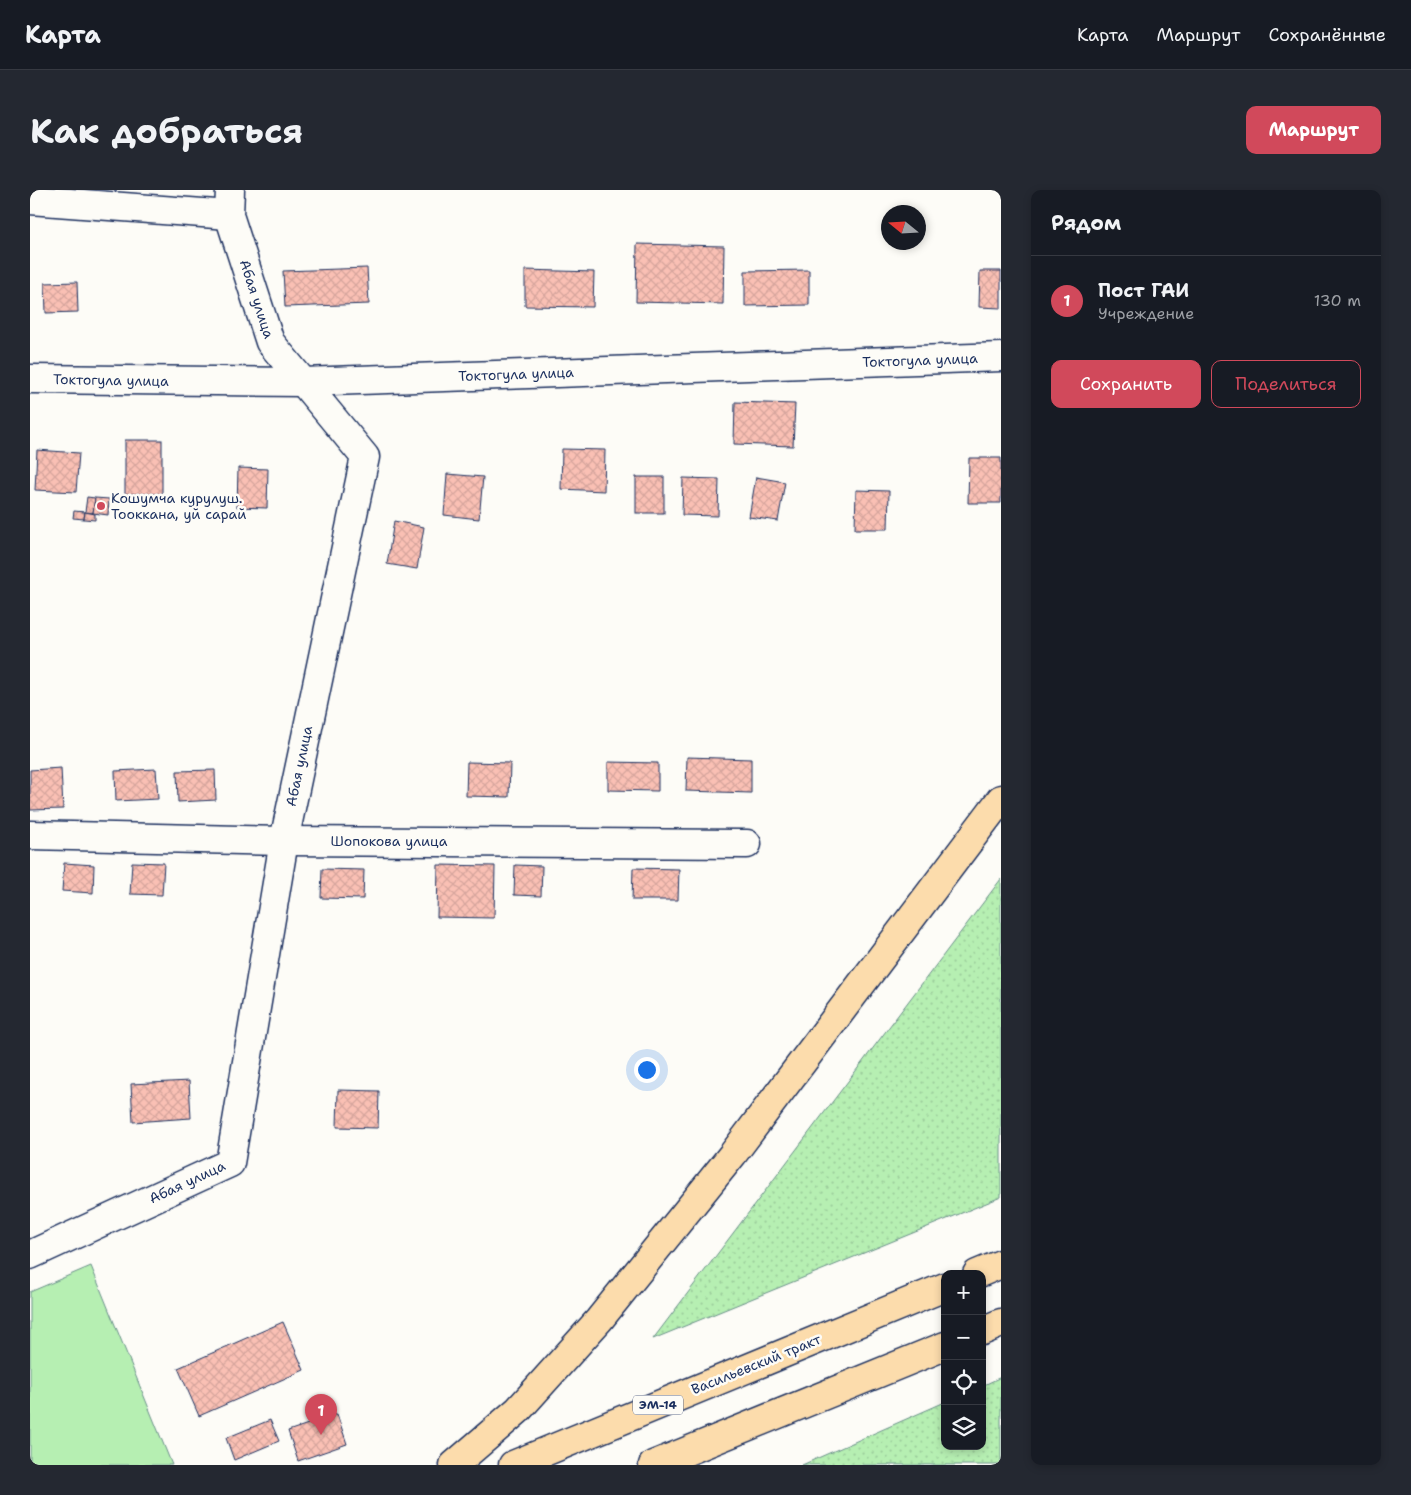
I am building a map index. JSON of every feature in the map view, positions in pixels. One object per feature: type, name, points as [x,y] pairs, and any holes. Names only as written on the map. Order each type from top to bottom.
[{"type":"main road","points":[[454,1465],[518,1410],[599,1320],[733,1154],[1001,799]]},
{"type":"main road","points":[[986,1270],[1001,1264]]},
{"type":"main road","name":"Васильевский тракт","points":[[520,1464],[941,1289]]},
{"type":"main road","points":[[986,1330],[1001,1324]]},
{"type":"main road","points":[[653,1465],[941,1348]]},
{"type":"street","points":[[30,200],[229,202]]},
{"type":"street","name":"Абая улица","points":[[30,1255],[230,1163],[284,841],[365,457],[270,342],[229,202]]},
{"type":"street","name":"Токтогула улица","points":[[30,379],[303,382],[1001,357]]},
{"type":"street","name":"Шопокова улица","points":[[30,834],[284,841],[747,844]]},
{"type":"green space","points":[[1001,879],[1001,1197],[653,1339]]},
{"type":"green space","points":[[91,1266],[172,1465],[30,1465],[30,1292]]},
{"type":"green space","points":[[1001,1377],[1001,1465],[802,1465],[941,1404],[941,1450],[986,1450],[986,1384]]},
{"type":"building","points":[[637,244],[724,246],[723,304],[636,302]]},
{"type":"building","points":[[367,268],[369,304],[285,307],[283,271]]},
{"type":"building","points":[[525,270],[594,272],[593,307],[525,306]]},
{"type":"building","points":[[809,270],[809,305],[745,306],[745,271]]},
{"type":"building","points":[[980,271],[1001,271],[1001,308],[979,307]]},
{"type":"building","points":[[77,282],[78,312],[46,313],[45,283]]},
{"type":"building","points":[[735,402],[795,404],[793,446],[734,444]]},
{"type":"building","points":[[125,440],[162,440],[162,494],[125,494]]},
{"type":"building","points":[[562,449],[605,450],[604,491],[561,489]]},
{"type":"building","points":[[37,450],[79,453],[76,492],[35,490]]},
{"type":"building","points":[[969,458],[1001,458],[1001,503],[968,503]]},
{"type":"building","points":[[238,468],[268,469],[267,508],[237,507]]},
{"type":"building","points":[[447,474],[483,477],[479,519],[444,515]]},
{"type":"building","points":[[636,477],[664,477],[664,513],[636,513]]},
{"type":"building","points":[[756,477],[785,482],[778,521],[749,517]]},
{"type":"building","points":[[683,478],[719,479],[718,516],[682,515]]},
{"type":"building","points":[[856,490],[889,491],[888,529],[855,529]]},
{"type":"building","points":[[87,497],[95,498],[93,513],[85,512]]},
{"type":"building","name":"Кошумча курулуш. Тооккана, уй сарай","points":[[95,498],[109,499],[108,515],[93,513]]},
{"type":"building","points":[[74,511],[85,512],[84,519],[73,518]]},
{"type":"building","points":[[85,512],[95,514],[95,520],[84,519]]},
{"type":"building","points":[[394,521],[424,527],[417,569],[387,564]]},
{"type":"building","points":[[687,757],[751,759],[751,793],[686,791]]},
{"type":"building","points":[[467,762],[510,763],[509,797],[466,796]]},
{"type":"building","points":[[608,762],[658,763],[658,791],[608,790]]},
{"type":"building","points":[[61,768],[63,809],[30,810],[30,770]]},
{"type":"building","points":[[156,769],[158,799],[116,801],[115,771]]},
{"type":"building","points":[[215,770],[216,800],[178,802],[177,771]]},
{"type":"building","points":[[132,862],[164,863],[162,895],[130,894]]},
{"type":"building","points":[[64,863],[94,865],[93,893],[62,891]]},
{"type":"building","points":[[438,865],[495,866],[494,918],[437,917]]},
{"type":"building","points":[[515,865],[542,866],[541,896],[514,895]]},
{"type":"building","points":[[633,868],[679,869],[678,900],[632,900]]},
{"type":"building","points":[[322,869],[364,870],[363,899],[321,898]]},
{"type":"building","points":[[189,1081],[191,1118],[133,1122],[131,1084]]},
{"type":"building","points":[[338,1090],[379,1091],[378,1128],[337,1127]]},
{"type":"building","points":[[283,1322],[304,1370],[199,1416],[178,1368]]},
{"type":"building","points":[[337,1414],[347,1444],[298,1461],[288,1431]]},
{"type":"building","points":[[270,1420],[279,1441],[234,1460],[226,1438]]},
{"type":"place","name":"Кошумча курулуш. Тооккана, уй сарай","points":[[101,506]]},
{"type":"place","name":"Пост ГАИ","points":[[321,1435]]}]
